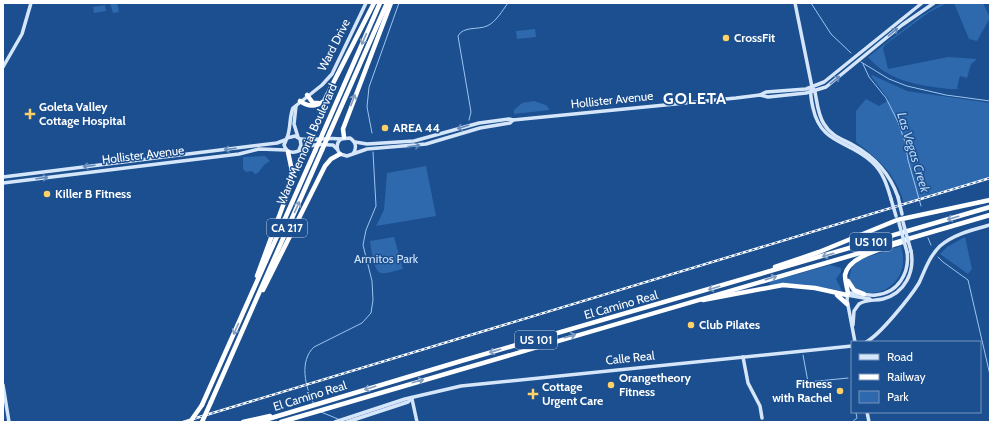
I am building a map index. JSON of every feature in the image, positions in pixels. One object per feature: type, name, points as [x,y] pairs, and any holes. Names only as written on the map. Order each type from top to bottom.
[{"type":"highway","points":[[300,101],[307,105],[315,106],[322,103],[374,3]]},
{"type":"highway","name":"Ward Memorial Boulevard","points":[[190,422],[202,405],[380,3]]},
{"type":"highway","name":"Ward Memorial Boulevard","points":[[202,422],[387,3]]},
{"type":"highway","points":[[342,138],[343,129],[391,3]]},
{"type":"highway","points":[[307,95],[313,103],[318,103],[325,99]]},
{"type":"highway","points":[[252,293],[288,192],[292,171],[287,151]]},
{"type":"highway","points":[[253,306],[279,261],[326,166],[339,151]]},
{"type":"highway","points":[[751,277],[759,272],[819,252],[903,218],[990,200]]},
{"type":"highway","name":"El Camino Real","points":[[258,422],[990,207]]},
{"type":"highway","name":"El Camino Real","points":[[281,422],[924,233],[990,215]]},
{"type":"highway","points":[[693,301],[707,300],[772,286],[804,287],[848,294],[845,277],[848,267],[860,258],[924,233]]},
{"type":"highway","points":[[848,267],[847,277],[849,284],[854,290],[864,294]]},
{"type":"highway","points":[[804,287],[838,295],[847,304]]},
{"type":"highway","points":[[286,422],[302,415]]},
{"type":"highway","points":[[243,422],[263,417],[278,416]]},
{"type":"main road","points":[[3,67],[22,34],[31,3]]},
{"type":"main road","name":"Ward Drive","points":[[286,139],[290,130],[291,112],[300,101],[322,85],[332,74],[366,3]]},
{"type":"main road","points":[[795,3],[812,87],[815,92],[821,120],[837,137],[857,147],[875,160],[888,176],[898,197],[903,218],[911,272],[905,284],[891,296],[864,301],[857,305],[852,326]]},
{"type":"main road","name":"Hollister Avenue","points":[[760,95],[766,92],[812,87],[828,79],[848,61],[922,3]]},
{"type":"main road","points":[[815,92],[826,87],[914,16],[934,3]]},
{"type":"main road","points":[[812,87],[810,92],[819,126],[831,138],[857,151],[874,164],[885,179],[897,220],[909,252],[906,271],[896,287],[880,295],[848,294]]},
{"type":"main road","name":"Hollister Avenue","points":[[353,154],[377,146],[426,139],[478,123],[760,95],[768,97],[815,92]]},
{"type":"main road","points":[[296,106],[294,124],[301,145],[299,150]]},
{"type":"main road","points":[[292,136],[310,141],[332,137],[342,138],[350,138],[354,142],[356,148],[353,154],[347,156],[333,145],[313,145],[294,153],[287,151],[284,145],[286,139],[292,136]]},
{"type":"main road","points":[[339,151],[337,143],[342,138]]},
{"type":"main road","name":"Hollister Avenue","points":[[3,178],[277,143],[286,139]]},
{"type":"main road","name":"Hollister Avenue","points":[[354,142],[377,146]]},
{"type":"main road","name":"Hollister Avenue","points":[[3,183],[239,154],[259,150],[287,151]]},
{"type":"main road","points":[[868,341],[876,336],[914,290],[931,257],[941,246],[957,235],[990,225]]},
{"type":"main road","points":[[848,294],[875,300]]},
{"type":"main road","points":[[848,294],[847,304],[855,341]]},
{"type":"main road","name":"Calle Real","points":[[335,422],[348,416],[405,399],[460,386],[851,346]]},
{"type":"main road","points":[[743,357],[748,383],[760,406],[762,418]]},
{"type":"main road","points":[[3,385],[9,422]]},
{"type":"main road","points":[[412,398],[417,422]]},
{"type":"main road","name":"Calle Real","points":[[347,422],[408,402],[412,398]]},
{"type":"green space","points":[[110,3],[117,3],[119,12],[113,13]]},
{"type":"green space","points":[[942,3],[947,3],[928,13],[883,48],[888,69],[948,57],[977,59],[971,64],[967,78],[960,76],[957,88],[960,88],[951,89],[932,87],[902,80],[883,71],[868,57],[921,16]]},
{"type":"green space","points":[[954,3],[983,3],[990,18],[977,41],[969,39]]},
{"type":"green space","points":[[105,5],[106,11],[94,13],[93,7]]},
{"type":"green space","points":[[535,29],[536,37],[517,39],[516,31]]},
{"type":"green space","points":[[872,75],[907,91],[990,103],[990,177],[904,203],[896,183],[886,168],[856,142],[856,111],[866,99],[879,106],[889,100],[871,76]]},
{"type":"green space","points":[[534,101],[546,105],[550,110],[514,114],[514,110],[522,103]]},
{"type":"green space","points":[[265,156],[270,161],[264,165],[258,173],[255,174],[252,171],[246,172],[243,169],[243,157]]},
{"type":"green space","points":[[426,166],[436,216],[376,226],[384,210],[387,173]]},
{"type":"green space","name":"Armitos Park","points":[[394,237],[403,269],[381,273],[374,264],[370,241]]},
{"type":"green space","points":[[965,237],[972,269],[968,274],[940,254],[947,247]]},
{"type":"green space","points":[[901,246],[903,262],[900,275],[893,284],[883,290],[872,293],[862,292],[854,287],[849,279],[852,266],[861,259]]},
{"type":"green space","points":[[830,265],[841,268],[841,272],[836,279],[842,291],[803,284],[770,285],[769,282]]},
{"type":"waterway","points":[[372,133],[367,107],[369,87],[399,3]]},
{"type":"waterway","points":[[469,120],[471,112],[458,36],[467,29],[487,26],[499,16],[508,3]]},
{"type":"waterway","points":[[811,3],[831,34],[851,53]]},
{"type":"waterway","points":[[861,62],[889,79],[907,86],[946,95],[990,101]]},
{"type":"waterway","name":"Las Vegas Creek","points":[[863,64],[869,77],[886,98],[898,122],[905,142],[908,160],[921,206]]},
{"type":"waterway","points":[[314,404],[308,390],[305,374],[306,359],[309,353],[314,347],[362,323],[371,313],[373,300],[372,281],[363,245],[366,230],[376,206],[373,152]]},
{"type":"waterway","name":"Las Vegas Creek","points":[[928,238],[931,245]]},
{"type":"waterway","name":"Las Vegas Creek","points":[[938,257],[968,280],[990,375]]},
{"type":"waterway","points":[[803,355],[808,382],[848,378]]},
{"type":"waterway","points":[[321,412],[338,419]]},
{"type":"waterway","points":[[852,422],[857,418],[856,413]]},
{"type":"railway","points":[[183,422],[990,178]]},
{"type":"place","name":"CrossFit","points":[[726,38]]},
{"type":"place","name":"Goleta Valley Cottage Hospital","points":[[30,114]]},
{"type":"place","name":"AREA 44","points":[[385,128]]},
{"type":"place","name":"Killer B Fitness","points":[[47,194]]},
{"type":"place","name":"Club Pilates","points":[[691,325]]},
{"type":"place","name":"Orangetheory Fitness","points":[[611,385]]},
{"type":"place","name":"Fitness with Rachel","points":[[840,391]]},
{"type":"place","name":"Cottage Urgent Care","points":[[533,394]]},
{"type":"district","name":"GOLETA","points":[[695,98]]}]
